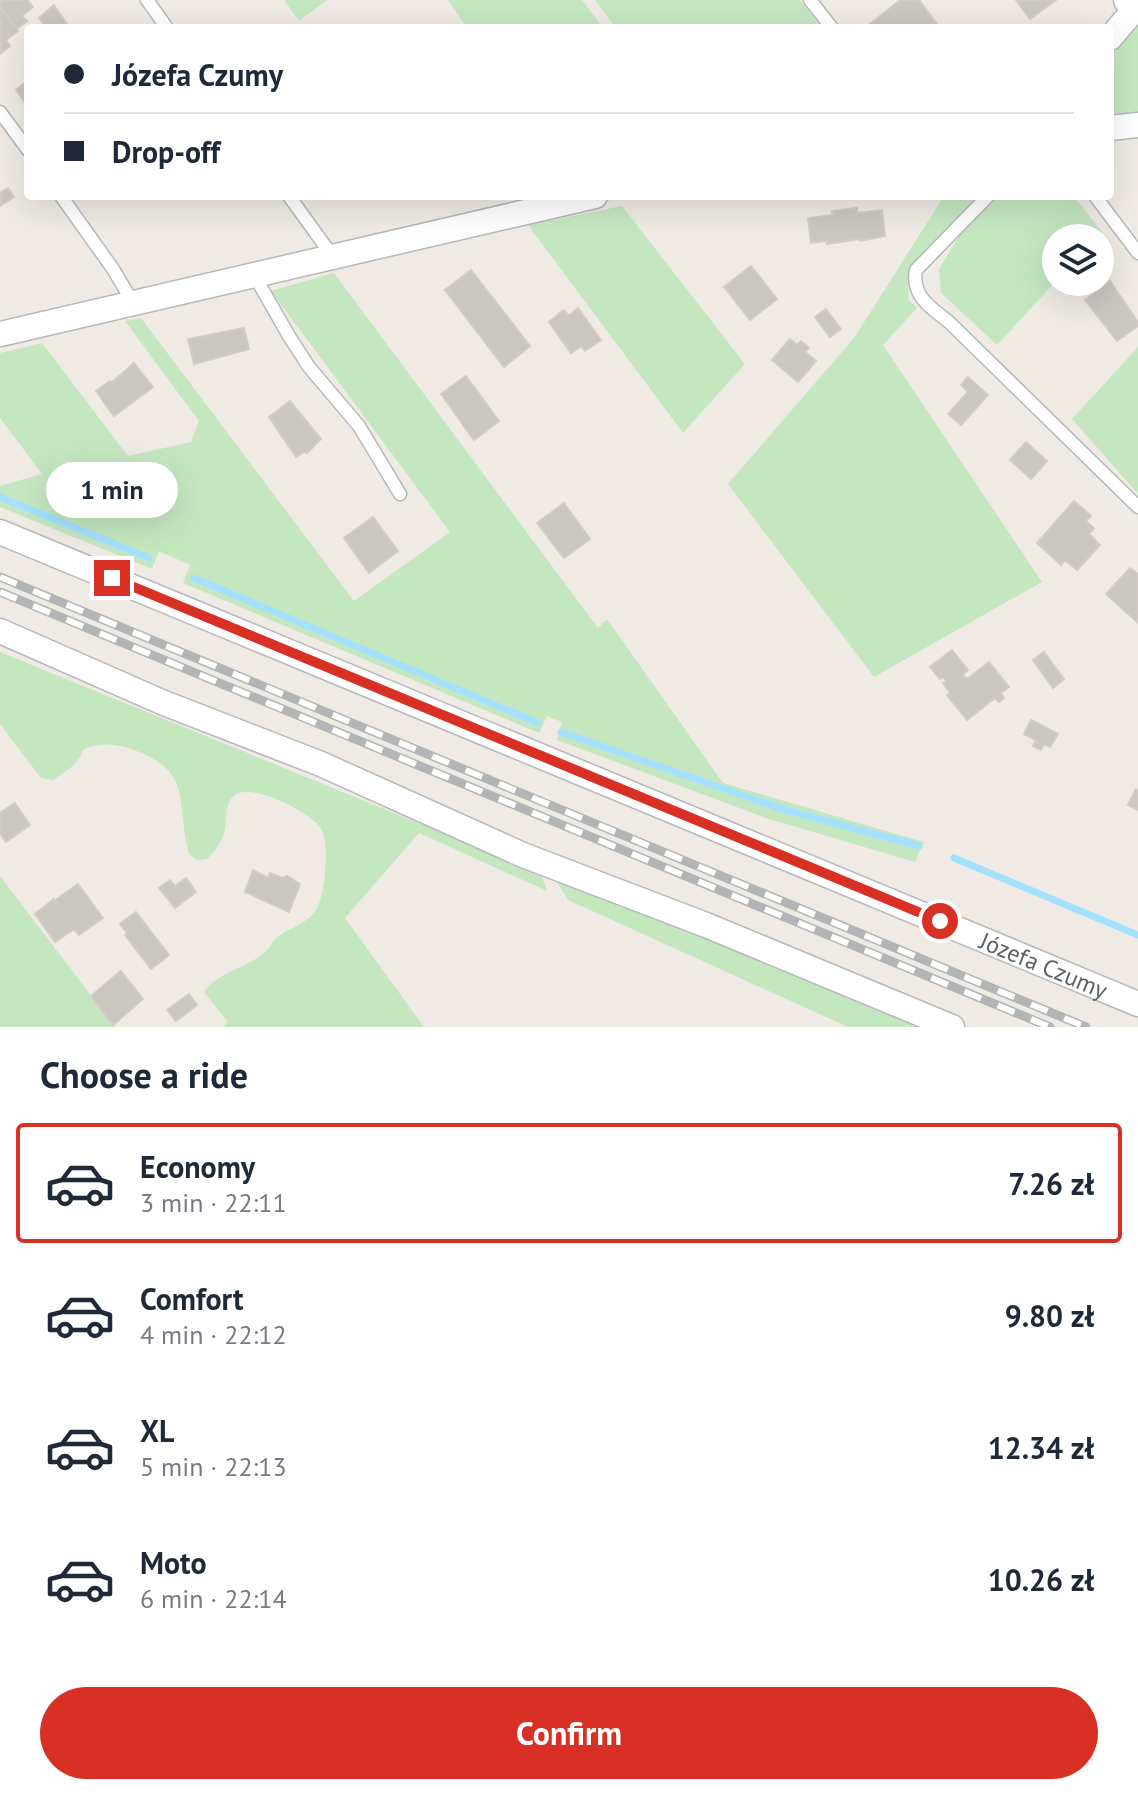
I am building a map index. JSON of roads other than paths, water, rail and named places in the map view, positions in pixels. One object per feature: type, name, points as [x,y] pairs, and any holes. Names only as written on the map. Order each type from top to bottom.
[{"type":"street","points":[[1114,32],[1132,5]]},
{"type":"street","points":[[1114,128],[1138,125]]},
{"type":"street","points":[[0,334],[578,200]]},
{"type":"street","name":"Józefa Czumy","points":[[0,532],[1138,1004]]},
{"type":"street","points":[[0,631],[164,703],[321,764],[523,855],[706,925],[952,1027]]},
{"type":"lane","points":[[147,0],[164,24]]},
{"type":"lane","points":[[810,0],[829,24]]},
{"type":"lane","points":[[0,112],[24,145]]},
{"type":"lane","points":[[64,200],[132,301]]},
{"type":"lane","points":[[292,200],[333,257]]},
{"type":"lane","points":[[984,200],[916,270],[916,288],[924,302],[960,333],[1138,507]]},
{"type":"lane","points":[[1098,200],[1138,253]]},
{"type":"lane","points":[[254,275],[302,356],[359,426],[400,494]]},
{"type":"waterway","points":[[0,497],[149,558]]},
{"type":"waterway","points":[[194,578],[538,723]]},
{"type":"waterway","points":[[561,732],[779,808],[919,846]]},
{"type":"waterway","points":[[954,858],[1138,935]]},
{"type":"railway","points":[[0,577],[1086,1027]]},
{"type":"railway","points":[[0,592],[1050,1027]]}]
